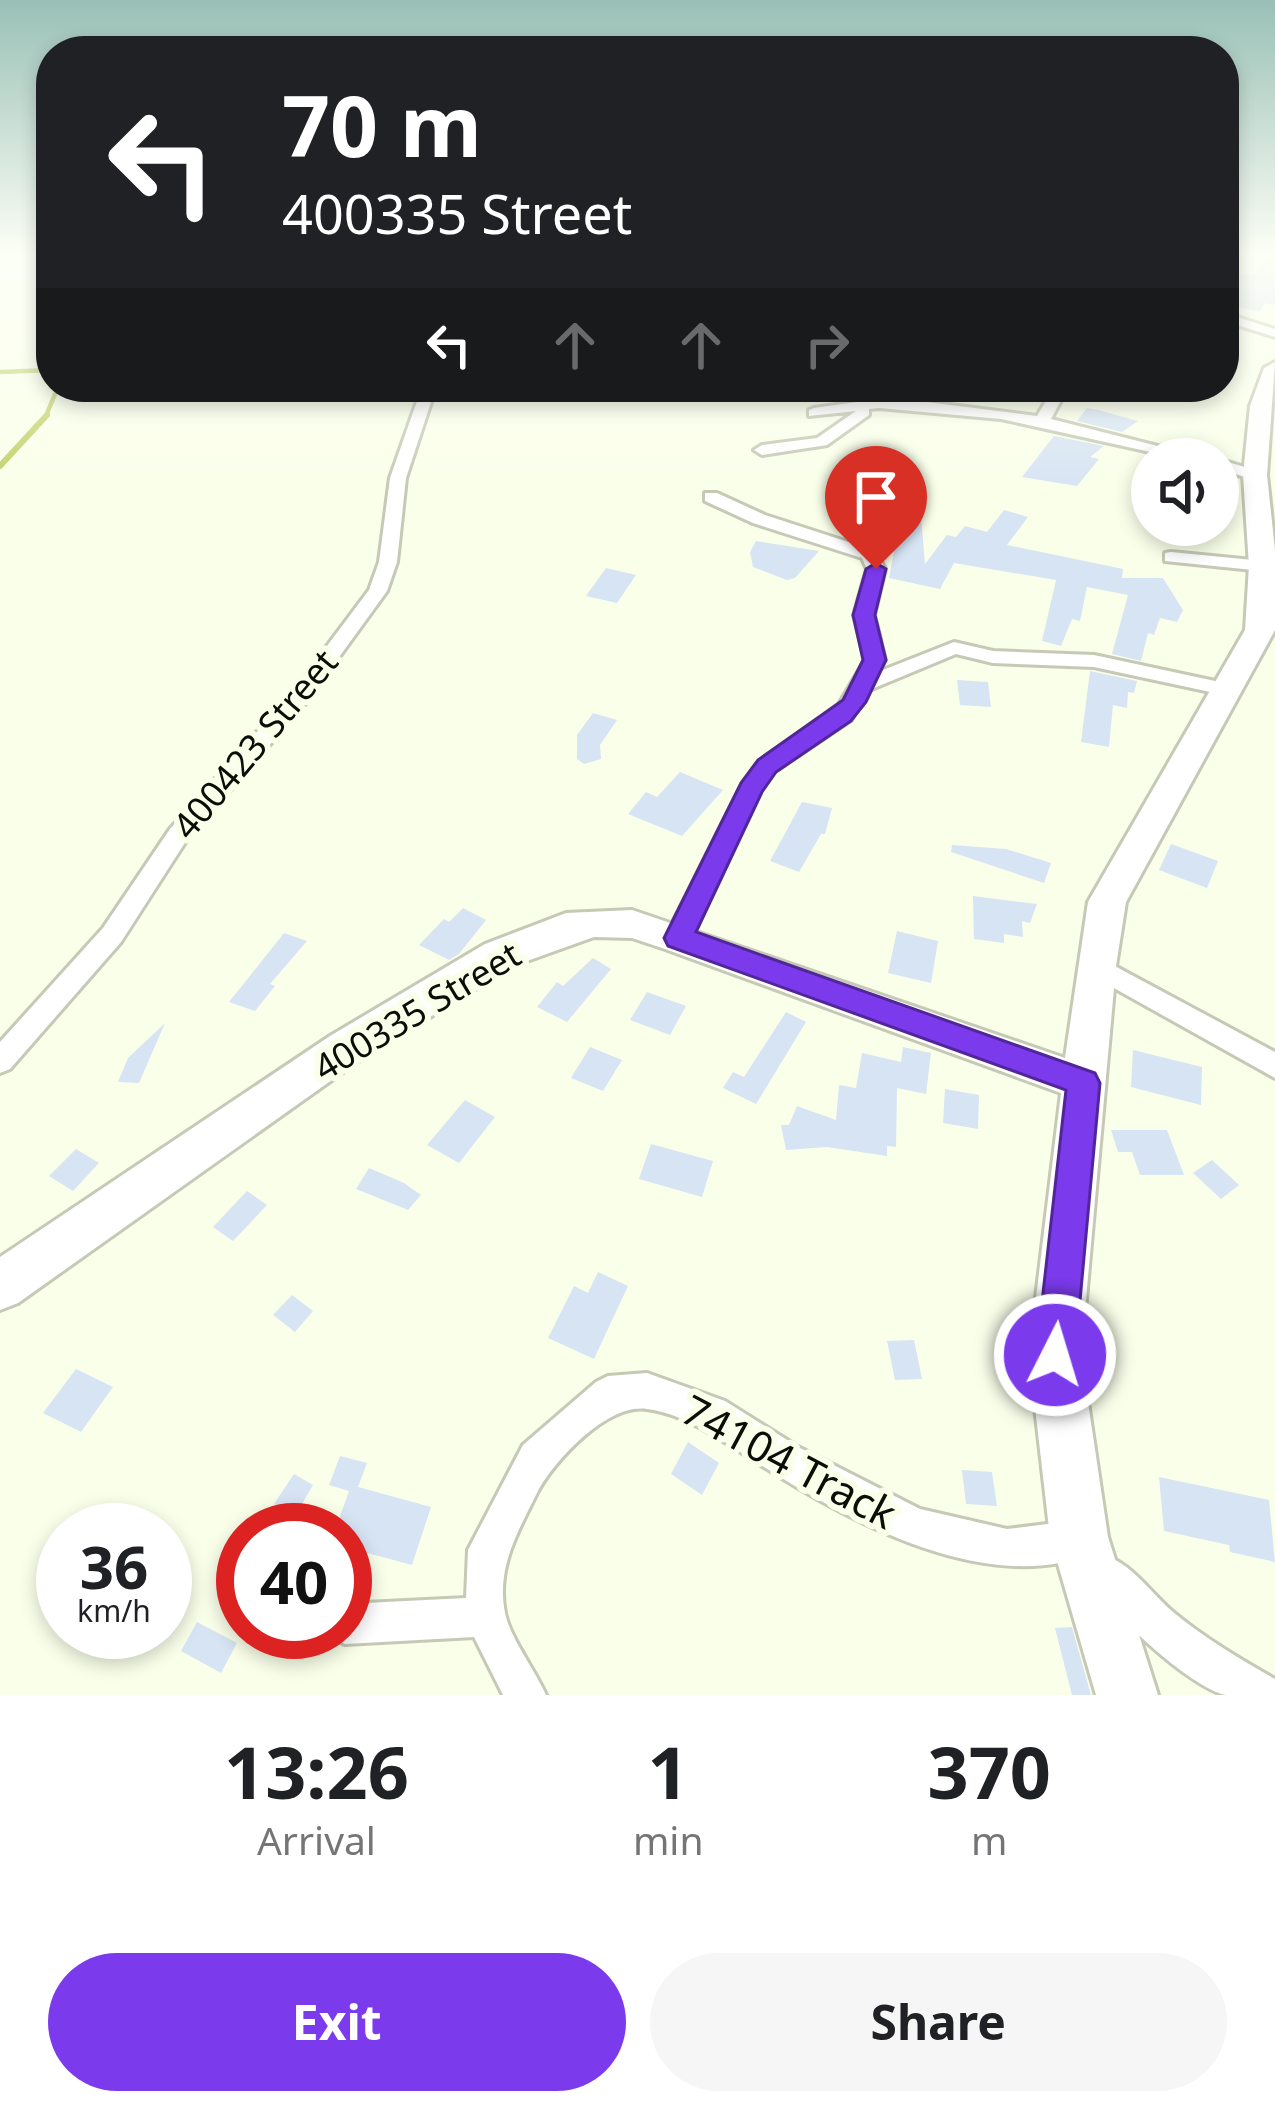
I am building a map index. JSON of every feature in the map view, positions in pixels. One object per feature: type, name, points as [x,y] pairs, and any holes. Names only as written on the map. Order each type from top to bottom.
[{"type":"street","points":[[1239,465],[1275,368]]},
{"type":"street","name":"400423 Street","points":[[0,1061],[112,935],[178,835],[298,699],[378,591],[388,562],[398,478],[424,402]]},
{"type":"street","points":[[1040,423],[1052,402]]},
{"type":"street","points":[[762,450],[820,442],[861,412],[901,404]]},
{"type":"street","points":[[814,413],[901,404],[1040,423],[1131,443]]},
{"type":"street","points":[[1127,1695],[1079,1538],[1055,1355],[1096,966],[1107,902],[1149,820],[1267,638],[1263,566],[1239,477]]},
{"type":"street","points":[[678,938],[750,789],[767,766],[843,716],[875,660],[864,615],[876,569],[870,555],[759,520],[711,497]]},
{"type":"street","points":[[1171,557],[1263,566]]},
{"type":"street","points":[[862,686],[954,648],[993,657],[1094,661],[1229,690]]},
{"type":"street","name":"400335 Street","points":[[0,1286],[345,1048],[499,956],[566,928],[632,924],[1083,1083]]},
{"type":"street","points":[[1096,966],[1275,1066]]},
{"type":"street","name":"74104 Track","points":[[525,1695],[485,1618],[487,1550],[536,1459],[608,1394],[647,1391],[712,1414],[787,1461],[915,1527],[1006,1548],[1079,1538]]},
{"type":"street","points":[[1079,1538],[1133,1605],[1165,1633],[1262,1695]]},
{"type":"street","points":[[372,1623],[485,1618]]},
{"type":"building","points":[[1087,408],[1138,421],[1122,432],[1077,421]]},
{"type":"building","points":[[1054,436],[1104,446],[1090,457],[1099,459],[1077,486],[1022,477]]},
{"type":"building","points":[[860,508],[921,517],[925,564],[947,535],[956,537],[965,526],[987,532],[1004,510],[1028,517],[1007,545],[1123,569],[1122,578],[1163,578],[1183,610],[1177,622],[1160,618],[1154,635],[1148,633],[1141,661],[1112,654],[1128,595],[1087,587],[1080,621],[1072,619],[1061,646],[1042,641],[1056,580],[954,563],[940,589],[889,578],[897,536],[855,526]]},
{"type":"building","points":[[756,541],[819,551],[795,578],[787,580],[753,567],[750,552]]},
{"type":"building","points":[[606,568],[636,575],[617,603],[586,596]]},
{"type":"building","points":[[1090,671],[1137,681],[1134,693],[1128,692],[1127,708],[1113,705],[1109,747],[1081,742]]},
{"type":"building","points":[[957,680],[988,682],[991,707],[960,705]]},
{"type":"building","points":[[593,713],[617,720],[600,745],[601,759],[584,764],[577,759],[577,735]]},
{"type":"building","points":[[680,772],[723,790],[682,836],[628,814],[646,792],[657,797]]},
{"type":"building","points":[[802,802],[832,808],[825,834],[799,872],[770,861]]},
{"type":"building","points":[[1171,844],[1218,861],[1207,888],[1159,870]]},
{"type":"building","points":[[952,845],[1006,849],[1051,863],[1044,883],[951,852]]},
{"type":"building","points":[[973,896],[1037,904],[1030,923],[1022,921],[1023,937],[1004,934],[1004,943],[974,939]]},
{"type":"building","points":[[463,908],[486,920],[459,954],[449,960],[419,945],[444,919],[449,922]]},
{"type":"building","points":[[897,931],[938,941],[931,983],[888,973]]},
{"type":"building","points":[[284,933],[307,941],[270,984],[275,986],[255,1011],[229,1002]]},
{"type":"building","points":[[593,958],[611,969],[567,1022],[537,1007],[557,982],[563,986]]},
{"type":"building","points":[[647,992],[686,1006],[670,1035],[630,1020]]},
{"type":"building","points":[[786,1012],[806,1022],[756,1104],[723,1088],[733,1072],[744,1077]]},
{"type":"building","points":[[165,1023],[139,1083],[118,1082],[128,1058]]},
{"type":"building","points":[[590,1047],[622,1060],[603,1091],[571,1078]]},
{"type":"building","points":[[903,1047],[931,1053],[926,1094],[897,1088],[896,1147],[887,1146],[887,1156],[827,1147],[786,1150],[781,1125],[789,1125],[797,1106],[836,1120],[839,1085],[856,1088],[862,1053],[901,1062]]},
{"type":"building","points":[[1133,1050],[1202,1067],[1201,1105],[1131,1087]]},
{"type":"building","points":[[945,1089],[979,1095],[978,1129],[943,1123]]},
{"type":"building","points":[[465,1100],[495,1117],[459,1163],[427,1145]]},
{"type":"building","points":[[1111,1130],[1167,1130],[1184,1175],[1140,1175],[1132,1152],[1118,1152]]},
{"type":"building","points":[[651,1144],[713,1161],[702,1197],[639,1179]]},
{"type":"building","points":[[76,1149],[99,1163],[73,1191],[49,1176]]},
{"type":"building","points":[[1212,1160],[1239,1185],[1221,1199],[1193,1173]]},
{"type":"building","points":[[369,1168],[421,1195],[408,1210],[356,1189]]},
{"type":"building","points":[[247,1191],[267,1205],[233,1241],[213,1227]]},
{"type":"building","points":[[598,1272],[628,1286],[594,1359],[548,1338],[574,1286],[588,1293]]},
{"type":"building","points":[[292,1295],[313,1311],[295,1332],[273,1315]]},
{"type":"building","points":[[914,1340],[922,1379],[895,1380],[887,1341]]},
{"type":"building","points":[[76,1369],[113,1387],[81,1432],[43,1413]]},
{"type":"building","points":[[688,1442],[719,1463],[702,1495],[671,1474]]},
{"type":"building","points":[[340,1456],[367,1463],[358,1487],[431,1507],[412,1565],[372,1554],[372,1503],[345,1503],[349,1491],[329,1485]]},
{"type":"building","points":[[962,1470],[992,1472],[997,1506],[966,1504]]},
{"type":"building","points":[[294,1474],[313,1485],[303,1503],[275,1503]]},
{"type":"building","points":[[1159,1477],[1269,1500],[1275,1562],[1230,1552],[1229,1545],[1164,1531]]},
{"type":"building","points":[[197,1622],[216,1632],[216,1659],[228,1659],[221,1673],[192,1657],[192,1631]]},
{"type":"building","points":[[1072,1627],[1091,1695],[1072,1695],[1055,1628]]},
{"type":"waterway","points":[[0,372],[36,371]]},
{"type":"waterway","points":[[46,416],[52,402]]},
{"type":"waterway","points":[[0,466],[46,416]]},
{"type":"route","points":[[876,569],[864,615],[875,660],[854,702],[843,716],[767,766],[731,824],[678,938],[1083,1083],[1055,1355]]}]
